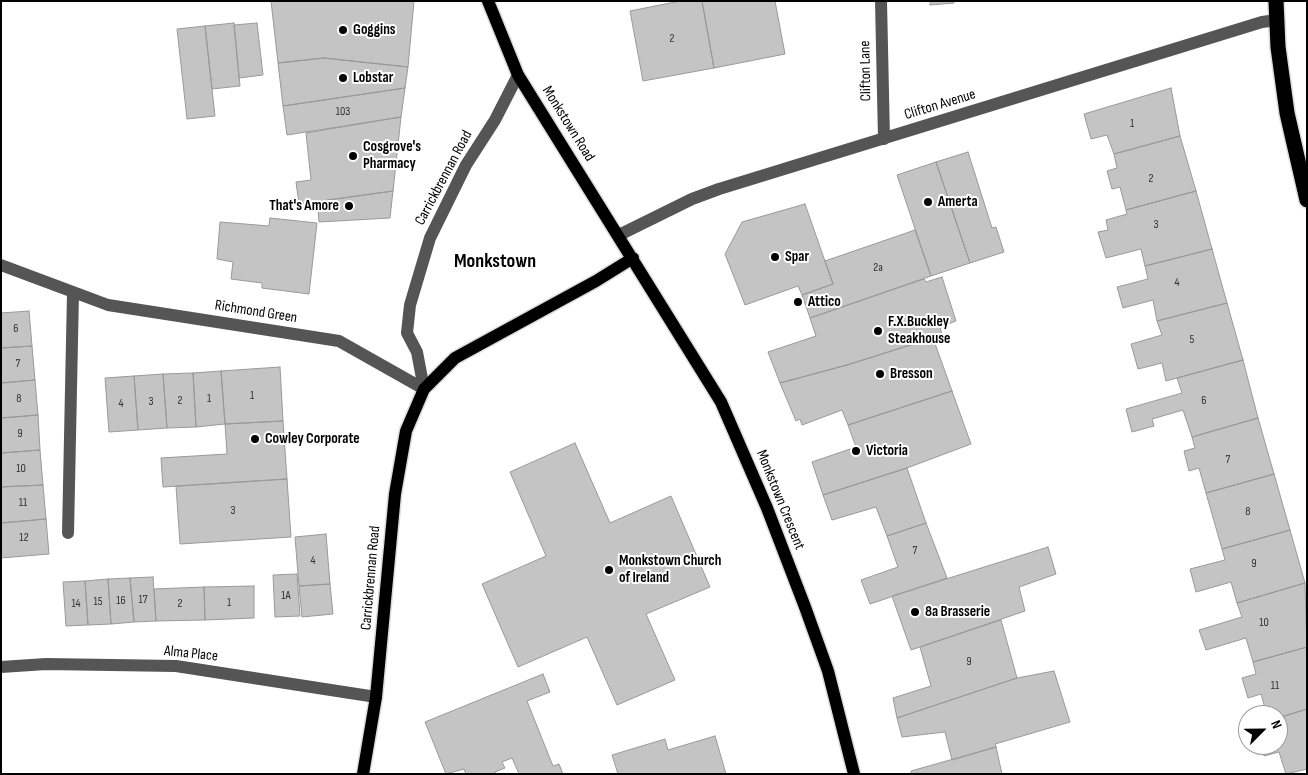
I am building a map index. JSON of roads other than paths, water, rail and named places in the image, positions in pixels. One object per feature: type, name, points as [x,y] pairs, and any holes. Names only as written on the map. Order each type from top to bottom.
[{"type":"highway","points":[[1276,1],[1287,113],[1307,200]]},
{"type":"main road","name":"Monkstown Road","points":[[488,1],[518,75],[633,258]]},
{"type":"main road","name":"Carrickbrennan Road","points":[[363,774],[376,697],[395,494],[406,431],[424,389],[455,358],[633,258]]},
{"type":"main road","name":"Monkstown Crescent","points":[[633,258],[721,402],[763,499],[828,671],[854,774]]},
{"type":"street","name":"Clifton Lane","points":[[882,1],[884,140]]},
{"type":"street","name":"Clifton Avenue","points":[[619,236],[701,196],[1262,22],[1277,20]]},
{"type":"street","name":"Carrickbrennan Road","points":[[424,389],[417,352],[407,333],[410,305],[430,238],[466,165],[495,120],[518,75]]},
{"type":"street","name":"Richmond Green","points":[[1,264],[108,305],[339,341],[424,389]]},
{"type":"street","points":[[68,533],[73,293]]},
{"type":"street","name":"Alma Place","points":[[1,667],[46,664],[176,666],[376,697]]},
{"type":"place","name":"Goggins","points":[[343,30]]},
{"type":"place","name":"Lobstar","points":[[343,78]]},
{"type":"place","name":"Cosgrove's Pharmacy","points":[[353,156]]},
{"type":"place","name":"Amerta","points":[[928,202]]},
{"type":"place","name":"That's Amore","points":[[349,206]]},
{"type":"place","name":"Spar","points":[[775,257]]},
{"type":"place","name":"Attico","points":[[798,302]]},
{"type":"place","name":"F.X.Buckley Steakhouse","points":[[878,331]]},
{"type":"place","name":"Bresson","points":[[880,374]]},
{"type":"place","name":"Cowley Corporate","points":[[255,439]]},
{"type":"place","name":"Victoria","points":[[856,451]]},
{"type":"place","name":"Monkstown Church of Ireland","points":[[609,570]]},
{"type":"place","name":"8a Brasserie","points":[[915,612]]},
{"type":"district","name":"Monkstown","points":[[495,262]]}]
